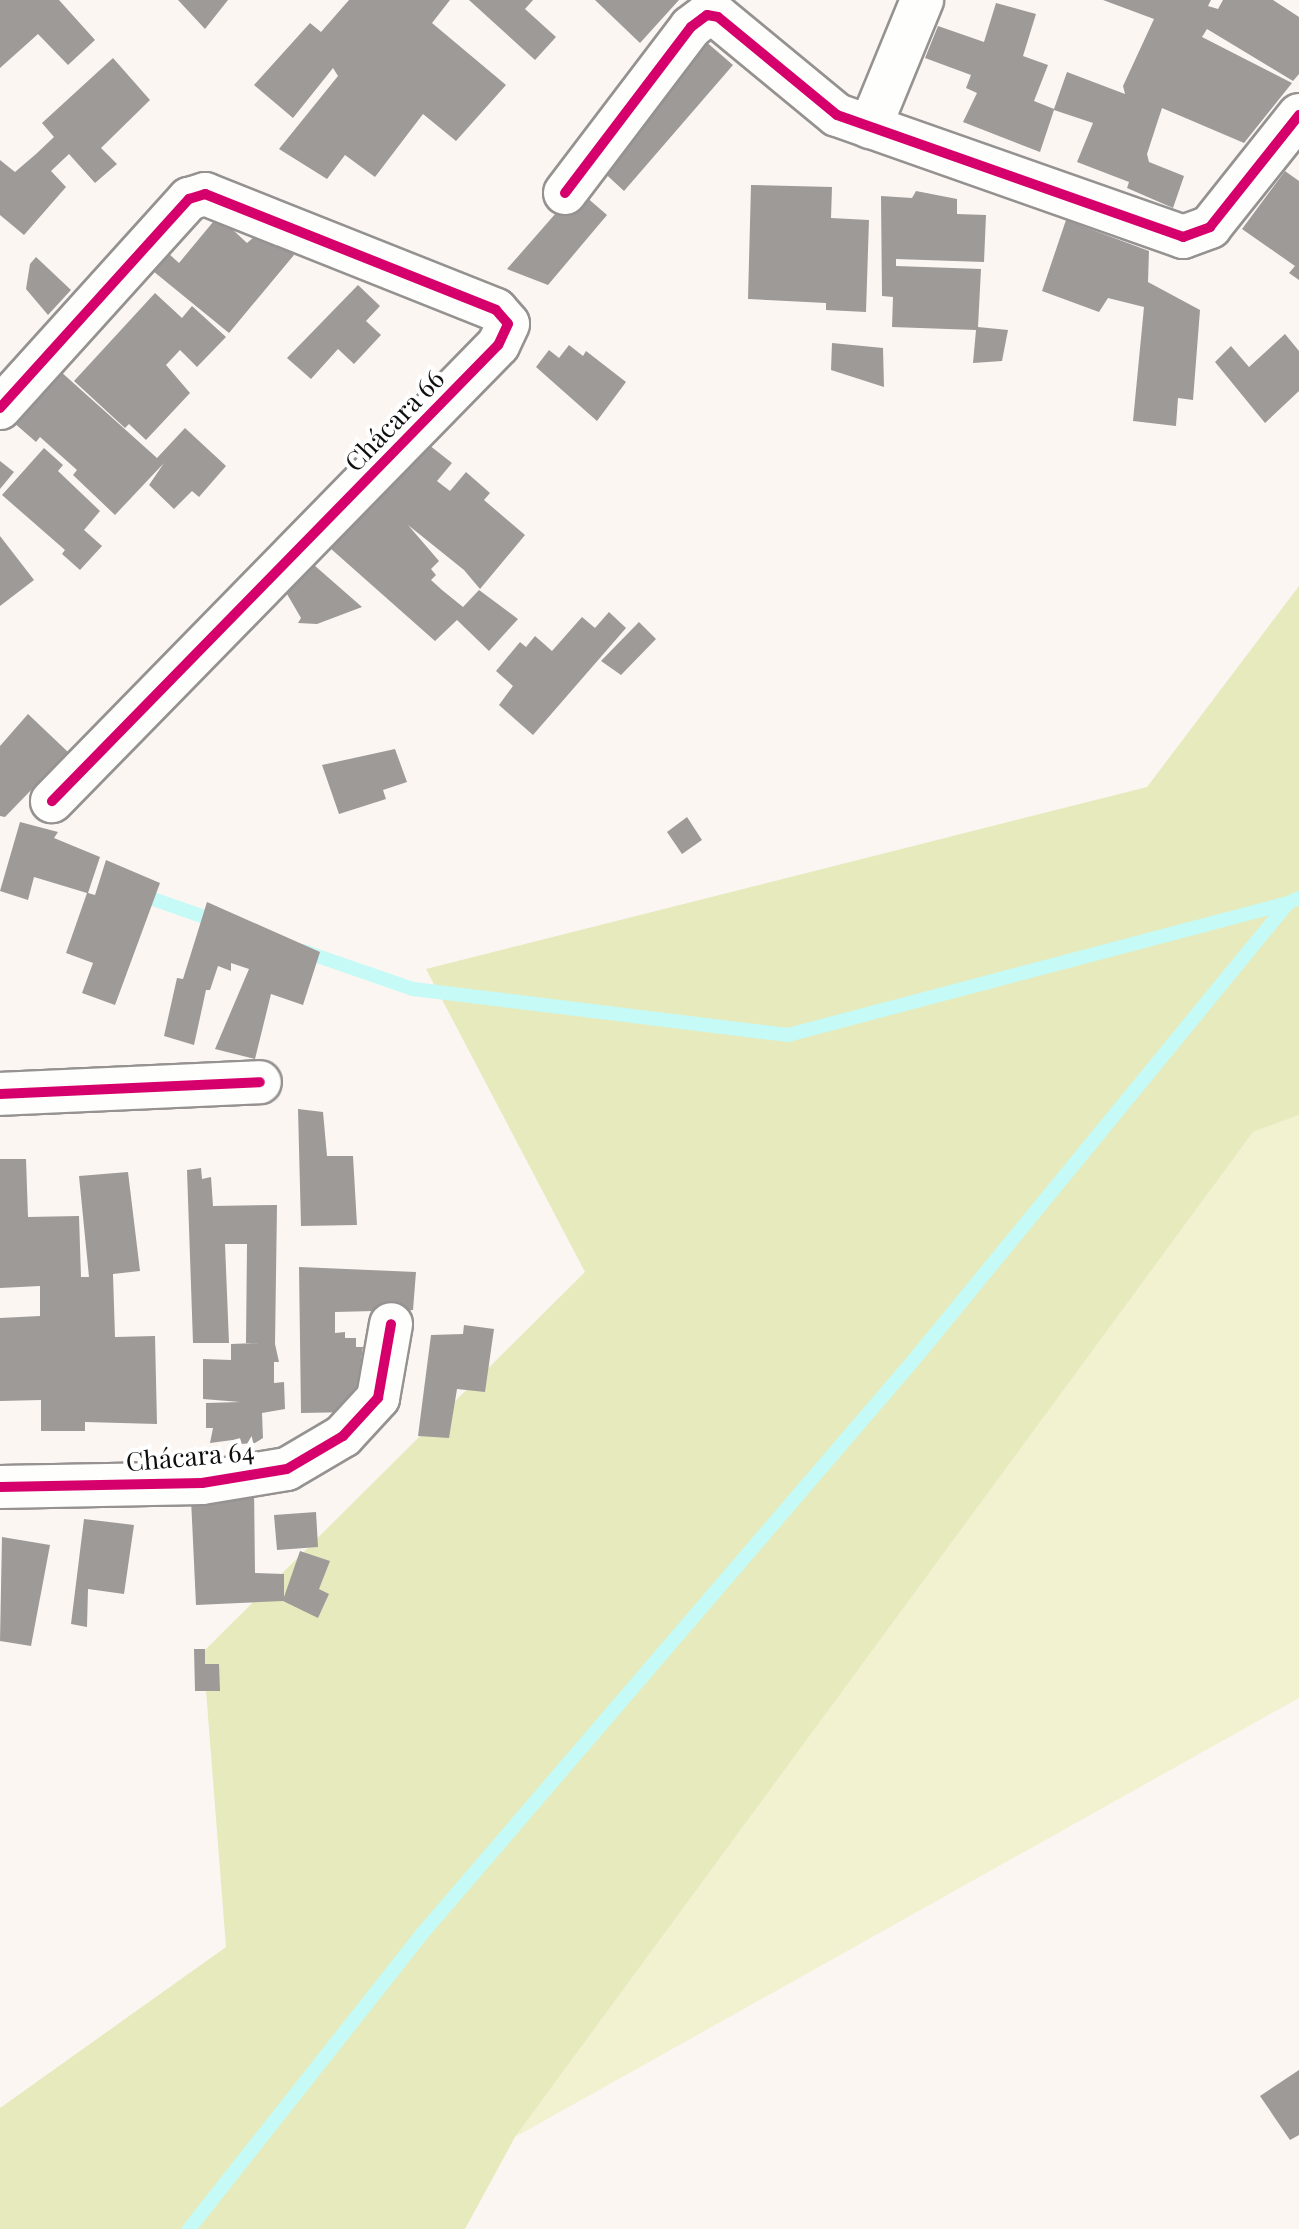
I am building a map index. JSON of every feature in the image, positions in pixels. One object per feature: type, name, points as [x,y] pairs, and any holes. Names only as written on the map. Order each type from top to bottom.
[{"type":"street","points":[[870,127],[922,0]]},
{"type":"street","points":[[565,193],[691,27],[707,15],[718,17],[837,115],[1183,237],[1210,227],[1299,115]]},
{"type":"street","name":"Chácara 66","points":[[0,408],[182,207],[197,195],[215,197],[496,310],[508,324],[498,345],[52,801]]},
{"type":"street","points":[[0,1094],[260,1082]]},
{"type":"street","name":"Chácara 64","points":[[0,1487],[202,1483],[287,1469],[343,1436],[378,1398],[391,1324]]},
{"type":"green space","points":[[1299,586],[1299,1115],[1253,1132],[515,2137],[465,2229],[0,2229],[0,2108],[226,1947],[203,1652],[585,1272],[426,969],[1147,787]]},
{"type":"green space","points":[[1299,1115],[1299,1698],[515,2137],[1253,1132]]},
{"type":"building","points":[[0,0],[59,0],[95,40],[68,65],[38,34],[0,68]]},
{"type":"building","points":[[178,0],[228,0],[205,29]]},
{"type":"building","points":[[349,0],[450,0],[432,23],[506,85],[456,141],[423,114],[375,177],[345,155],[327,179],[279,149],[338,76],[333,68],[293,118],[254,85],[310,23],[321,32]]},
{"type":"building","points":[[469,0],[533,0],[525,9],[556,37],[535,60]]},
{"type":"building","points":[[595,0],[679,0],[640,43]]},
{"type":"building","points":[[1103,0],[1211,0],[1208,6],[1218,9],[1223,0],[1273,0],[1299,17],[1299,74],[1293,81],[1207,29],[1202,37],[1292,83],[1244,143],[1162,108],[1147,154],[1149,162],[1184,176],[1173,208],[1127,188],[1129,182],[1077,162],[1093,123],[1054,110],[1040,152],[963,122],[977,93],[966,88],[971,75],[925,58],[938,26],[984,42],[996,3],[1036,14],[1023,56],[1048,65],[1034,101],[1054,109],[1067,72],[1125,94],[1123,86],[1154,19]]},
{"type":"building","points":[[704,40],[733,65],[624,191],[597,166]]},
{"type":"building","points":[[113,58],[150,100],[101,148],[117,164],[95,183],[69,154],[51,171],[66,187],[24,235],[0,215],[0,160],[15,172],[36,154],[54,137],[42,123]]},
{"type":"building","points":[[1285,171],[1299,181],[1299,280],[1289,273],[1295,266],[1242,229]]},
{"type":"building","points":[[751,185],[832,187],[831,218],[869,220],[866,312],[826,310],[826,303],[748,299]]},
{"type":"building","points":[[577,189],[607,215],[548,285],[507,269]]},
{"type":"building","points":[[916,191],[957,199],[957,214],[986,215],[984,262],[896,259],[896,266],[981,269],[978,327],[1008,330],[1002,361],[973,363],[976,330],[892,327],[893,297],[882,296],[881,196],[912,198]]},
{"type":"building","points":[[218,216],[247,243],[263,229],[294,255],[229,333],[153,271],[168,253],[179,263]]},
{"type":"building","points":[[1066,220],[1149,251],[1148,282],[1200,310],[1193,400],[1178,398],[1176,426],[1133,421],[1144,307],[1108,298],[1099,312],[1042,291]]},
{"type":"building","points":[[36,257],[71,290],[48,315],[26,289],[30,264]]},
{"type":"building","points":[[358,285],[380,306],[366,321],[381,335],[354,364],[338,349],[311,379],[287,358]]},
{"type":"building","points":[[155,293],[182,318],[192,306],[226,337],[197,367],[180,350],[166,365],[190,393],[146,440],[129,424],[125,428],[74,381]]},
{"type":"building","points":[[1285,334],[1299,351],[1299,391],[1265,423],[1215,362],[1231,346],[1249,367]]},
{"type":"building","points":[[832,343],[883,348],[884,387],[831,370]]},
{"type":"building","points":[[569,345],[583,356],[586,351],[626,382],[597,421],[536,367],[549,350],[559,358]]},
{"type":"building","points":[[60,371],[157,458],[185,428],[226,466],[199,497],[192,491],[174,509],[149,485],[164,463],[115,515],[73,475],[77,470],[40,437],[36,442],[13,422]]},
{"type":"building","points":[[429,445],[452,463],[437,481],[450,491],[466,472],[490,493],[484,500],[525,535],[480,589],[464,570],[408,525],[439,561],[431,569],[436,575],[431,580],[442,590],[463,607],[479,590],[518,619],[489,651],[457,620],[435,641],[330,548],[419,446],[425,451]]},
{"type":"building","points":[[44,448],[63,465],[58,471],[100,511],[84,530],[102,546],[80,570],[62,554],[65,550],[2,495]]},
{"type":"building","points":[[0,461],[14,472],[0,489]]},
{"type":"building","points":[[0,536],[34,580],[0,606]]},
{"type":"building","points":[[314,565],[362,607],[317,624],[298,623],[301,618],[287,594]]},
{"type":"building","points":[[609,612],[626,628],[533,735],[499,705],[513,686],[496,671],[520,642],[526,647],[535,636],[552,651],[582,617],[595,628]]},
{"type":"building","points":[[639,622],[656,639],[621,675],[601,661]]},
{"type":"building","points":[[28,714],[68,752],[5,817],[0,816],[0,746]]},
{"type":"building","points":[[395,749],[407,782],[383,790],[386,799],[339,814],[322,765]]},
{"type":"building","points":[[687,817],[702,840],[682,854],[667,832]]},
{"type":"building","points":[[20,822],[58,832],[54,838],[100,857],[88,893],[95,895],[106,860],[160,883],[115,1005],[82,993],[93,963],[66,953],[87,893],[34,877],[28,900],[0,891]]},
{"type":"building","points":[[207,902],[320,952],[303,1005],[271,994],[255,1059],[215,1049],[249,969],[231,963],[231,971],[218,966],[210,990],[206,990],[194,1045],[164,1036],[177,978],[183,979]]},
{"type":"building","points":[[298,1109],[323,1112],[327,1156],[353,1156],[357,1225],[301,1226]]},
{"type":"building","points":[[0,1159],[26,1159],[28,1217],[79,1216],[81,1277],[89,1277],[79,1176],[128,1172],[140,1271],[113,1274],[115,1337],[155,1336],[157,1424],[85,1422],[85,1431],[41,1431],[41,1400],[0,1401],[0,1318],[40,1316],[40,1286],[0,1288]]},
{"type":"building","points":[[201,1168],[202,1179],[211,1177],[213,1206],[277,1205],[275,1344],[279,1362],[274,1362],[274,1383],[284,1382],[285,1409],[262,1413],[263,1438],[255,1443],[240,1444],[240,1439],[210,1443],[213,1428],[206,1428],[206,1403],[240,1402],[203,1399],[203,1359],[231,1360],[231,1344],[259,1343],[246,1343],[247,1244],[225,1244],[229,1343],[193,1343],[187,1170]]},
{"type":"building","points":[[299,1267],[416,1272],[413,1310],[335,1312],[335,1333],[345,1332],[345,1338],[356,1338],[356,1347],[363,1347],[354,1412],[301,1413]]},
{"type":"building","points":[[464,1325],[494,1329],[485,1392],[457,1389],[449,1438],[418,1436],[431,1335],[463,1334]]},
{"type":"building","points":[[254,1486],[255,1573],[284,1574],[284,1597],[300,1551],[330,1561],[319,1589],[329,1594],[318,1618],[283,1601],[196,1605],[191,1499]]},
{"type":"building","points":[[316,1512],[318,1547],[277,1550],[274,1515]]},
{"type":"building","points":[[84,1519],[134,1525],[124,1594],[88,1589],[87,1627],[71,1624]]},
{"type":"building","points":[[2,1537],[50,1545],[31,1646],[0,1641]]},
{"type":"building","points":[[194,1649],[205,1649],[205,1664],[219,1664],[220,1691],[195,1691]]},
{"type":"building","points":[[1299,2070],[1299,2135],[1290,2140],[1260,2096]]},
{"type":"waterway","points":[[136,893],[219,922]]},
{"type":"waterway","points":[[189,2229],[421,1935],[913,1361],[1288,903],[1299,898]]},
{"type":"waterway","points":[[303,951],[413,989],[788,1035],[1288,903]]},
{"type":"cycle path","points":[[565,193],[691,27],[707,15],[718,17],[837,115],[1183,237],[1210,227],[1299,115]]},
{"type":"cycle path","points":[[0,408],[189,199],[205,194],[496,310],[508,324],[498,345],[52,801]]},
{"type":"cycle path","points":[[0,1094],[260,1082]]},
{"type":"cycle path","points":[[0,1487],[202,1483],[287,1469],[343,1436],[378,1398],[391,1324]]}]
